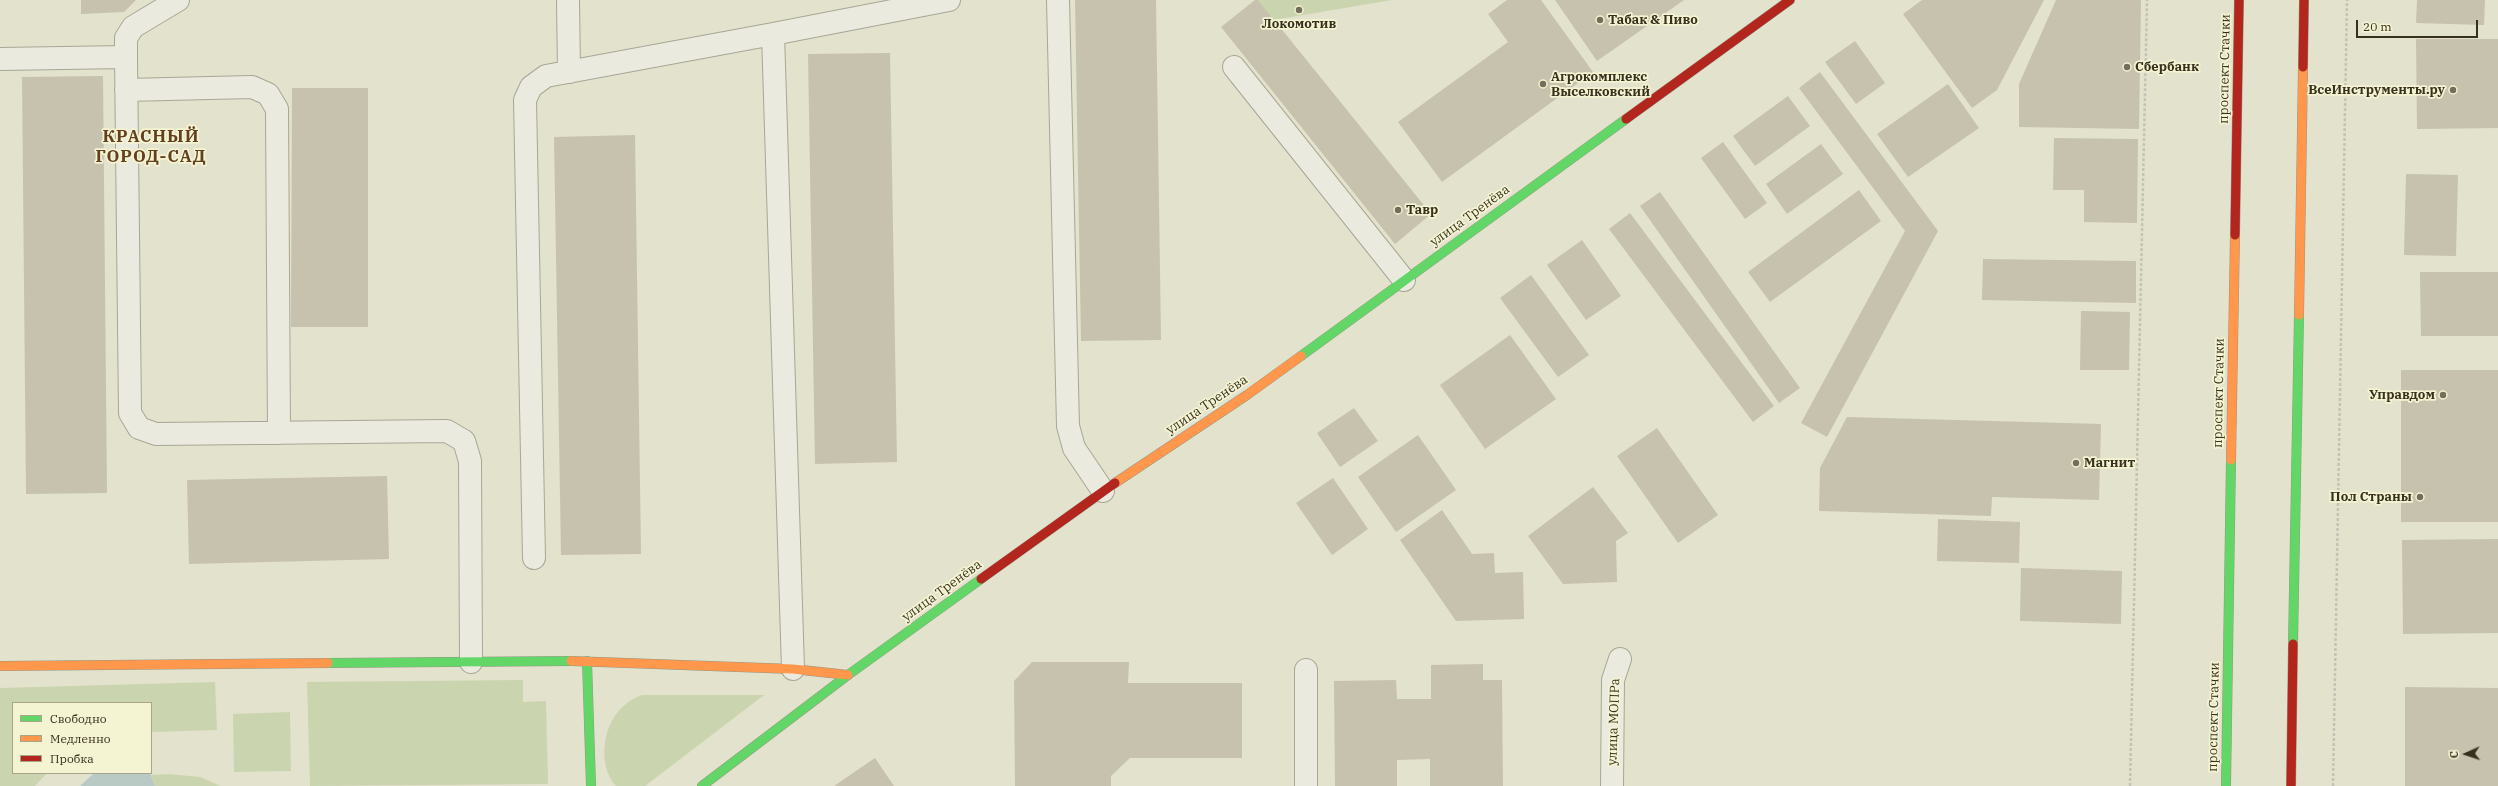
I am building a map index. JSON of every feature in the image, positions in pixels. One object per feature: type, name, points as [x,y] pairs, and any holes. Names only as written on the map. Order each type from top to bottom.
[{"type":"street","points":[[178,0],[133,27],[126,38],[130,413],[139,428],[156,434],[447,431],[464,441],[470,461],[471,662]]},
{"type":"street","points":[[568,0],[569,72]]},
{"type":"street","points":[[534,558],[524,100],[531,87],[546,76],[949,0]]},
{"type":"street","points":[[1058,0],[1068,426],[1074,448],[1102,491]]},
{"type":"street","name":"улица Тренёва","points":[[702,786],[848,675],[1102,491],[1247,395],[1790,0]]},
{"type":"street","name":"проспект Стачки","points":[[2226,786],[2239,0]]},
{"type":"street","points":[[2291,786],[2304,0]]},
{"type":"street","points":[[773,34],[793,669]]},
{"type":"street","points":[[0,59],[126,57]]},
{"type":"street","points":[[1234,67],[1404,280]]},
{"type":"street","points":[[126,90],[252,88],[268,94],[277,109],[279,433]]},
{"type":"street","name":"улица МОПРа","points":[[1612,786],[1613,680],[1620,659]]},
{"type":"street","points":[[587,661],[591,786]]},
{"type":"street","points":[[0,666],[587,661],[793,669],[848,675]]},
{"type":"street","points":[[1306,670],[1306,786]]},
{"type":"path","points":[[2130,786],[2147,0]]},
{"type":"path","points":[[2333,786],[2347,0]]},
{"type":"green space","name":"Локомотив","points":[[1258,0],[1392,0],[1274,20]]},
{"type":"green space","points":[[523,680],[523,702],[546,701],[548,784],[310,786],[307,682]]},
{"type":"green space","points":[[215,682],[217,730],[152,732],[152,702],[12,702],[12,774],[46,774],[35,786],[0,786],[0,688]]},
{"type":"green space","points":[[642,695],[764,695],[645,786],[616,786],[610,777],[604,755],[607,732],[618,712],[629,701]]},
{"type":"green space","points":[[290,712],[291,771],[234,772],[233,714]]},
{"type":"green space","points":[[168,774],[200,777],[221,786],[155,786],[151,775]]},
{"type":"shaded area","points":[[93,774],[150,774],[155,786],[80,786]]},
{"type":"building","points":[[81,0],[136,0],[124,12],[81,14]]},
{"type":"building","points":[[1075,0],[1156,0],[1161,340],[1081,341]]},
{"type":"building","points":[[1255,0],[1258,0],[1431,214],[1395,244],[1221,27]]},
{"type":"building","points":[[1507,0],[1541,0],[1593,72],[1442,182],[1398,122],[1508,42],[1488,14]]},
{"type":"building","points":[[1555,0],[1684,0],[1597,61]]},
{"type":"building","points":[[1922,0],[2044,0],[1997,90],[1972,108],[1903,14]]},
{"type":"building","points":[[2056,0],[2141,0],[2139,129],[2019,127],[2019,84]]},
{"type":"building","points":[[2417,0],[2485,0],[2484,25],[2416,23]]},
{"type":"building","points":[[2416,39],[2498,39],[2498,128],[2417,129]]},
{"type":"building","points":[[1855,41],[1885,83],[1856,104],[1825,62]]},
{"type":"building","points":[[890,53],[897,462],[815,464],[808,54]]},
{"type":"building","points":[[1820,72],[1938,231],[1827,437],[1801,423],[1905,231],[1799,88]]},
{"type":"building","points":[[103,76],[107,493],[26,494],[22,77]]},
{"type":"building","points":[[1948,84],[1979,128],[1908,177],[1877,134]]},
{"type":"building","points":[[292,88],[368,88],[368,327],[291,327]]},
{"type":"building","points":[[1788,96],[1810,126],[1755,166],[1733,136]]},
{"type":"building","points":[[635,135],[641,554],[561,555],[554,137]]},
{"type":"building","points":[[2054,138],[2138,139],[2137,223],[2084,222],[2084,190],[2053,190]]},
{"type":"building","points":[[1723,142],[1767,203],[1745,219],[1701,158]]},
{"type":"building","points":[[1821,144],[1843,174],[1787,214],[1766,184]]},
{"type":"building","points":[[2406,174],[2458,175],[2456,256],[2404,255]]},
{"type":"building","points":[[1859,190],[1881,221],[1770,302],[1748,272]]},
{"type":"building","points":[[1660,192],[1800,388],[1779,403],[1640,206]]},
{"type":"building","points":[[1630,213],[1774,406],[1753,422],[1609,229]]},
{"type":"building","points":[[1582,240],[1621,296],[1586,320],[1547,265]]},
{"type":"building","points":[[1983,259],[2136,261],[2136,303],[1982,300]]},
{"type":"building","points":[[2420,272],[2498,272],[2498,336],[2421,336]]},
{"type":"building","points":[[1531,275],[1589,355],[1558,377],[1500,298]]},
{"type":"building","points":[[2081,311],[2130,312],[2129,370],[2080,370]]},
{"type":"building","points":[[1510,335],[1556,399],[1485,449],[1440,385]]},
{"type":"building","points":[[2401,370],[2498,370],[2498,522],[2401,522]]},
{"type":"building","points":[[1354,408],[1378,441],[1340,467],[1317,433]]},
{"type":"building","points":[[1847,417],[2101,424],[2099,500],[1992,497],[1991,516],[1819,511],[1820,468]]},
{"type":"building","points":[[1657,428],[1718,515],[1678,543],[1617,456]]},
{"type":"building","points":[[1418,435],[1456,490],[1396,532],[1358,477]]},
{"type":"building","points":[[387,476],[389,559],[189,564],[187,480]]},
{"type":"building","points":[[1333,478],[1368,529],[1332,555],[1296,503]]},
{"type":"building","points":[[1593,487],[1628,533],[1616,541],[1617,582],[1563,584],[1528,536]]},
{"type":"building","points":[[1442,510],[1472,554],[1494,553],[1495,573],[1523,572],[1524,619],[1456,621],[1400,540]]},
{"type":"building","points":[[1938,519],[2020,522],[2019,563],[1937,561]]},
{"type":"building","points":[[2498,539],[2498,633],[2403,634],[2402,540]]},
{"type":"building","points":[[2021,568],[2122,571],[2121,624],[2020,621]]},
{"type":"building","points":[[1032,662],[1129,662],[1128,683],[1242,683],[1242,758],[1130,758],[1111,776],[1111,786],[1015,786],[1014,681]]},
{"type":"building","points":[[1483,664],[1483,680],[1502,680],[1503,786],[1430,786],[1430,759],[1397,760],[1397,786],[1335,786],[1334,681],[1396,680],[1397,699],[1431,699],[1431,665]]},
{"type":"building","points":[[2405,687],[2498,688],[2498,786],[2405,786]]},
{"type":"building","points":[[875,758],[894,786],[834,786]]},
{"type":"traffic: fast","points":[[1301,356],[1626,119]]},
{"type":"traffic: fast","points":[[2293,644],[2299,315]]},
{"type":"traffic: fast","points":[[2226,786],[2231,460]]},
{"type":"traffic: fast","points":[[702,786],[848,675],[981,579]]},
{"type":"traffic: fast","points":[[328,663],[571,661]]},
{"type":"traffic: fast","points":[[587,661],[591,786]]},
{"type":"traffic: slow","points":[[2299,315],[2303,67]]},
{"type":"traffic: slow","points":[[2231,460],[2235,235]]},
{"type":"traffic: slow","points":[[1115,483],[1247,395],[1301,356]]},
{"type":"traffic: slow","points":[[571,661],[793,669],[848,675]]},
{"type":"traffic: slow","points":[[0,666],[328,663]]},
{"type":"traffic: jam","points":[[1626,119],[1790,0]]},
{"type":"traffic: jam","points":[[2235,235],[2239,0]]},
{"type":"traffic: jam","points":[[2303,67],[2304,0]]},
{"type":"traffic: jam","points":[[981,579],[1115,483]]},
{"type":"traffic: jam","points":[[2291,786],[2293,644]]},
{"type":"place","name":"Локомотив","points":[[1299,10]]},
{"type":"place","name":"Табак & Пиво","points":[[1600,20]]},
{"type":"place","name":"Сбербанк","points":[[2127,67]]},
{"type":"place","name":"Агрокомплекс Выселковский","points":[[1543,84]]},
{"type":"place","name":"ВсеИнструменты.ру","points":[[2453,90]]},
{"type":"place","name":"Тавр","points":[[1398,210]]},
{"type":"place","name":"Управдом","points":[[2443,395]]},
{"type":"place","name":"Магнит","points":[[2076,463]]},
{"type":"place","name":"Пол Страны","points":[[2420,497]]},
{"type":"district","name":"КРАСНЫЙ ГОРОД-САД","points":[[151,147]]}]
